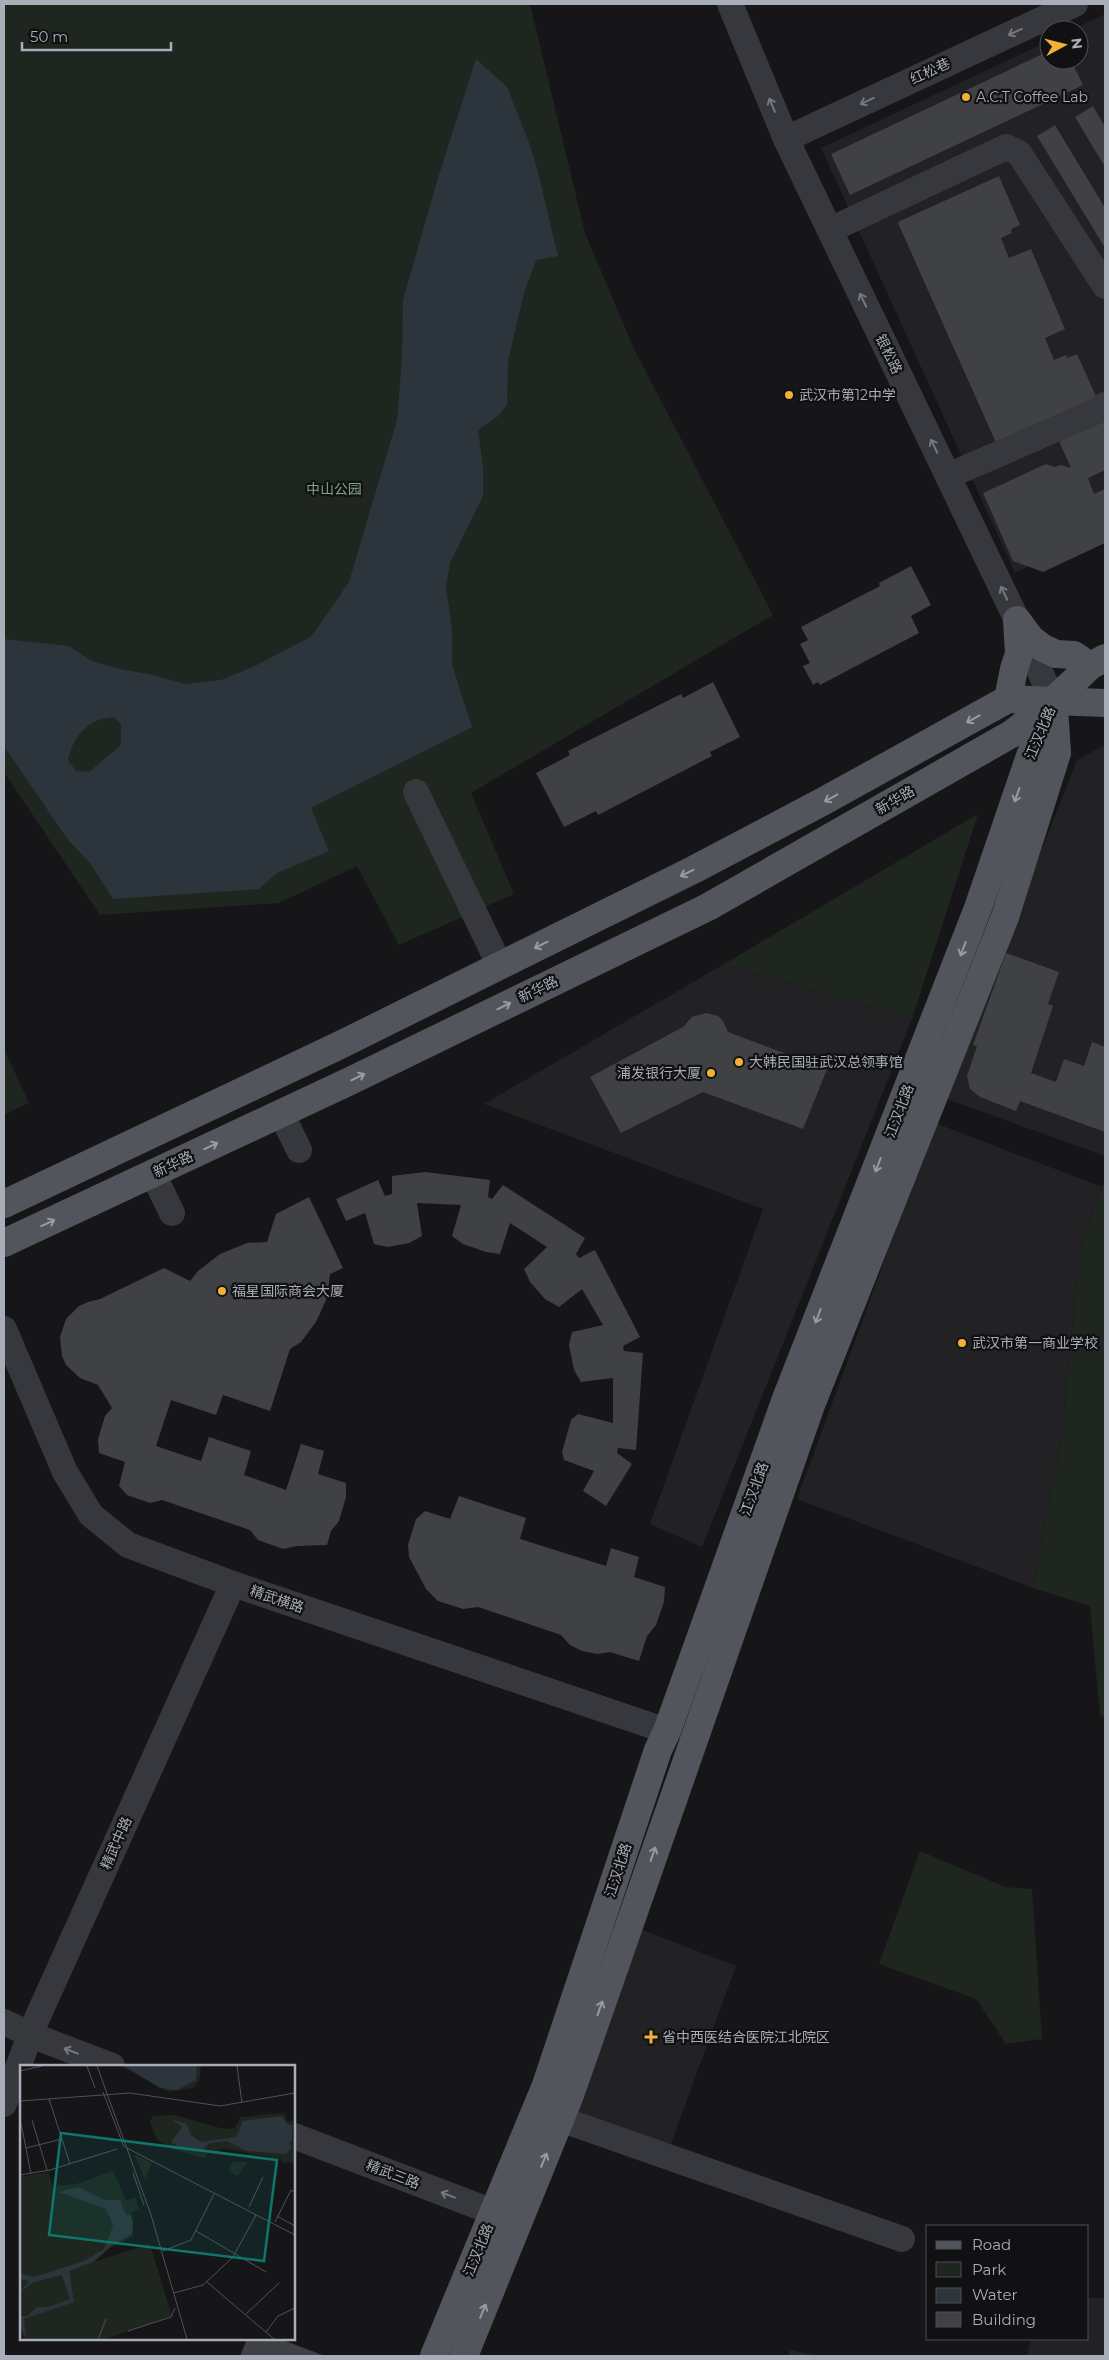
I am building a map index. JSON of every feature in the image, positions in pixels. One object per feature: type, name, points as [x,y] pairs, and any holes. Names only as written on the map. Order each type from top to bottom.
[{"type":"main road","points":[[1017,620],[1030,639],[1043,648],[1056,654],[1074,655],[1098,662]]},
{"type":"main road","points":[[1008,699],[1019,654],[1017,620]]},
{"type":"main road","name":"新华路","points":[[4,1243],[281,1113],[708,907],[1013,732],[1098,662]]},
{"type":"main road","points":[[4,1204],[338,1046],[694,870],[1008,699],[1105,703]]},
{"type":"main road","name":"江汉北路","points":[[464,2356],[560,2119],[811,1406],[1005,917],[1057,753],[1053,701]]},
{"type":"main road","name":"江汉北路","points":[[434,2356],[546,2085],[658,1750],[667,1731],[787,1396],[978,908],[1030,756],[1053,701]]},
{"type":"main road","points":[[1057,753],[1074,714],[1105,703]]},
{"type":"main road","points":[[1013,732],[1026,741],[1030,756]]},
{"type":"street","name":"银松路","points":[[730,4],[786,139],[1017,620],[1053,701]]},
{"type":"street","name":"红松巷","points":[[786,139],[1059,7]]},
{"type":"street","points":[[830,230],[1006,147],[1019,154],[1105,286]]},
{"type":"street","points":[[948,476],[1104,408],[1105,405]]},
{"type":"street","points":[[416,792],[500,966]]},
{"type":"street","points":[[281,1113],[299,1150]]},
{"type":"street","points":[[153,1174],[172,1213]]},
{"type":"street","name":"精武横路","points":[[4,1329],[65,1472],[91,1515],[128,1545],[233,1584],[667,1731]]},
{"type":"street","name":"精武中路","points":[[4,2104],[31,2035],[233,1584]]},
{"type":"street","points":[[4,2022],[31,2035],[109,2065]]},
{"type":"street","points":[[560,2119],[902,2239]]},
{"type":"street","name":"精武三路","points":[[295,2136],[493,2212]]},
{"type":"shaded area","points":[[1105,14],[1105,529],[1015,573],[821,148],[1039,46],[1039,70],[1089,70],[1089,22]]},
{"type":"shaded area","points":[[1105,745],[1105,1156],[944,1098],[1077,760]]},
{"type":"shaded area","points":[[724,964],[912,1019],[702,1547],[650,1524],[763,1209],[484,1104]]},
{"type":"shaded area","name":"武汉市第一商业学校","points":[[935,1123],[1102,1187],[1080,1248],[1061,1439],[1033,1588],[797,1499]]},
{"type":"shaded area","name":"省中西医结合医院江北院区","points":[[635,1927],[736,1966],[670,2146],[565,2107]]},
{"type":"shaded area","points":[[1089,2298],[1105,2298],[1105,2356],[1027,2356],[1031,2340],[1089,2340]]},
{"type":"shaded area","points":[[790,2350],[820,2356],[788,2356]]},
{"type":"green space","name":"中山公园","points":[[4,4],[530,4],[585,233],[634,349],[773,615],[471,793],[514,894],[399,945],[357,866],[279,903],[100,915],[4,772]]},
{"type":"green space","points":[[978,814],[912,1019],[724,964]]},
{"type":"green space","points":[[4,1049],[29,1103],[4,1115]]},
{"type":"green space","points":[[1105,1180],[1105,1718],[1100,1715],[1090,1606],[1033,1588],[1061,1439],[1080,1248]]},
{"type":"green space","points":[[920,1851],[1005,1887],[1032,1889],[1042,2039],[1006,2044],[976,1999],[879,1964]]},
{"type":"water","points":[[476,59],[507,87],[537,168],[558,256],[536,260],[524,293],[508,361],[507,405],[497,417],[478,430],[483,467],[483,496],[450,563],[446,587],[452,629],[452,665],[472,727],[311,808],[329,851],[277,873],[259,889],[113,899],[90,863],[68,840],[4,746],[4,639],[69,646],[92,661],[185,684],[221,680],[255,666],[312,636],[349,582],[397,420],[402,359],[403,300],[438,178]],"holes":[[[114,717],[121,724],[121,745],[89,772],[76,771],[68,760],[70,751],[78,736],[90,725],[105,718]]]},
{"type":"building","points":[[1039,56],[1039,70],[1076,70],[1083,85],[850,195],[831,154]]},
{"type":"building","points":[[1093,106],[1105,127],[1105,167],[1075,117]]},
{"type":"building","points":[[1055,125],[1105,208],[1105,248],[1037,136]]},
{"type":"building","points":[[999,176],[1020,225],[1011,229],[1012,233],[1001,238],[1009,258],[1031,249],[1065,329],[1045,338],[1054,360],[1066,355],[1067,358],[1077,354],[1099,403],[997,445],[898,223]]},
{"type":"building","points":[[1105,417],[1105,470],[1088,478],[1094,494],[1105,489],[1105,543],[1043,572],[1013,561],[983,493],[1046,464],[1055,467],[1061,465],[1071,468],[1058,439]]},
{"type":"building","points":[[911,566],[931,605],[911,616],[919,633],[820,685],[818,682],[813,685],[803,666],[810,663],[800,644],[808,640],[801,627],[880,586],[879,583]]},
{"type":"building","points":[[713,682],[740,737],[710,752],[712,756],[598,815],[596,811],[564,827],[536,773],[570,755],[568,751],[681,694],[683,698]]},
{"type":"building","points":[[1006,953],[1059,972],[1048,1004],[1053,1006],[1031,1073],[1056,1082],[1064,1059],[1084,1066],[1092,1042],[1105,1047],[1105,1132],[1020,1101],[1016,1111],[980,1097],[970,1089],[967,1076],[977,1046],[973,1045]]},
{"type":"building","name":"浦发银行大厦","points":[[706,1013],[718,1016],[723,1021],[728,1032],[827,1069],[803,1129],[703,1092],[621,1133],[590,1077],[683,1027],[692,1017]]},
{"type":"building","points":[[425,1172],[490,1180],[488,1197],[492,1199],[503,1185],[585,1238],[576,1254],[579,1258],[595,1250],[640,1337],[623,1346],[624,1351],[643,1353],[636,1450],[618,1448],[617,1453],[632,1464],[606,1506],[583,1491],[594,1471],[564,1460],[562,1452],[571,1420],[578,1414],[613,1423],[613,1378],[581,1382],[574,1370],[569,1345],[572,1332],[603,1325],[582,1289],[559,1307],[545,1299],[530,1282],[524,1269],[547,1247],[510,1223],[500,1254],[486,1252],[463,1244],[452,1236],[461,1205],[417,1203],[422,1236],[409,1243],[388,1247],[374,1244],[365,1213],[346,1221],[336,1199],[378,1180],[385,1196],[392,1194],[392,1176]]},
{"type":"building","points":[[309,1197],[343,1268],[330,1274],[327,1298],[316,1322],[301,1342],[290,1349],[270,1411],[223,1395],[216,1415],[171,1400],[156,1446],[201,1461],[209,1437],[251,1451],[244,1475],[286,1490],[301,1444],[324,1451],[318,1474],[346,1483],[346,1497],[339,1521],[331,1531],[327,1545],[297,1546],[283,1549],[258,1540],[250,1530],[162,1500],[150,1503],[127,1495],[119,1486],[125,1462],[99,1453],[98,1439],[105,1416],[112,1408],[98,1385],[80,1378],[66,1365],[62,1356],[60,1337],[66,1319],[79,1306],[100,1299],[164,1268],[190,1281],[198,1271],[220,1254],[247,1243],[267,1242],[276,1214]]},
{"type":"building","points":[[459,1496],[526,1518],[520,1539],[606,1566],[611,1548],[639,1557],[634,1577],[665,1587],[664,1602],[656,1625],[647,1636],[639,1661],[610,1652],[597,1654],[582,1651],[570,1645],[561,1635],[478,1607],[463,1609],[438,1601],[426,1589],[409,1557],[408,1545],[416,1519],[425,1511],[450,1519]]},
{"type":"building","points":[[247,2340],[283,2340],[325,2356],[240,2356]]},
{"type":"place","name":"A.C.T Coffee Lab","points":[[966,97]]},
{"type":"place","name":"武汉市第12中学","points":[[789,395]]},
{"type":"place","name":"大韩民国驻武汉总领事馆","points":[[739,1062]]},
{"type":"place","name":"浦发银行大厦","points":[[711,1073]]},
{"type":"place","name":"福星国际商会大厦","points":[[222,1291]]},
{"type":"place","name":"武汉市第一商业学校","points":[[962,1343]]},
{"type":"place","name":"省中西医结合医院江北院区","points":[[651,2037]]}]
